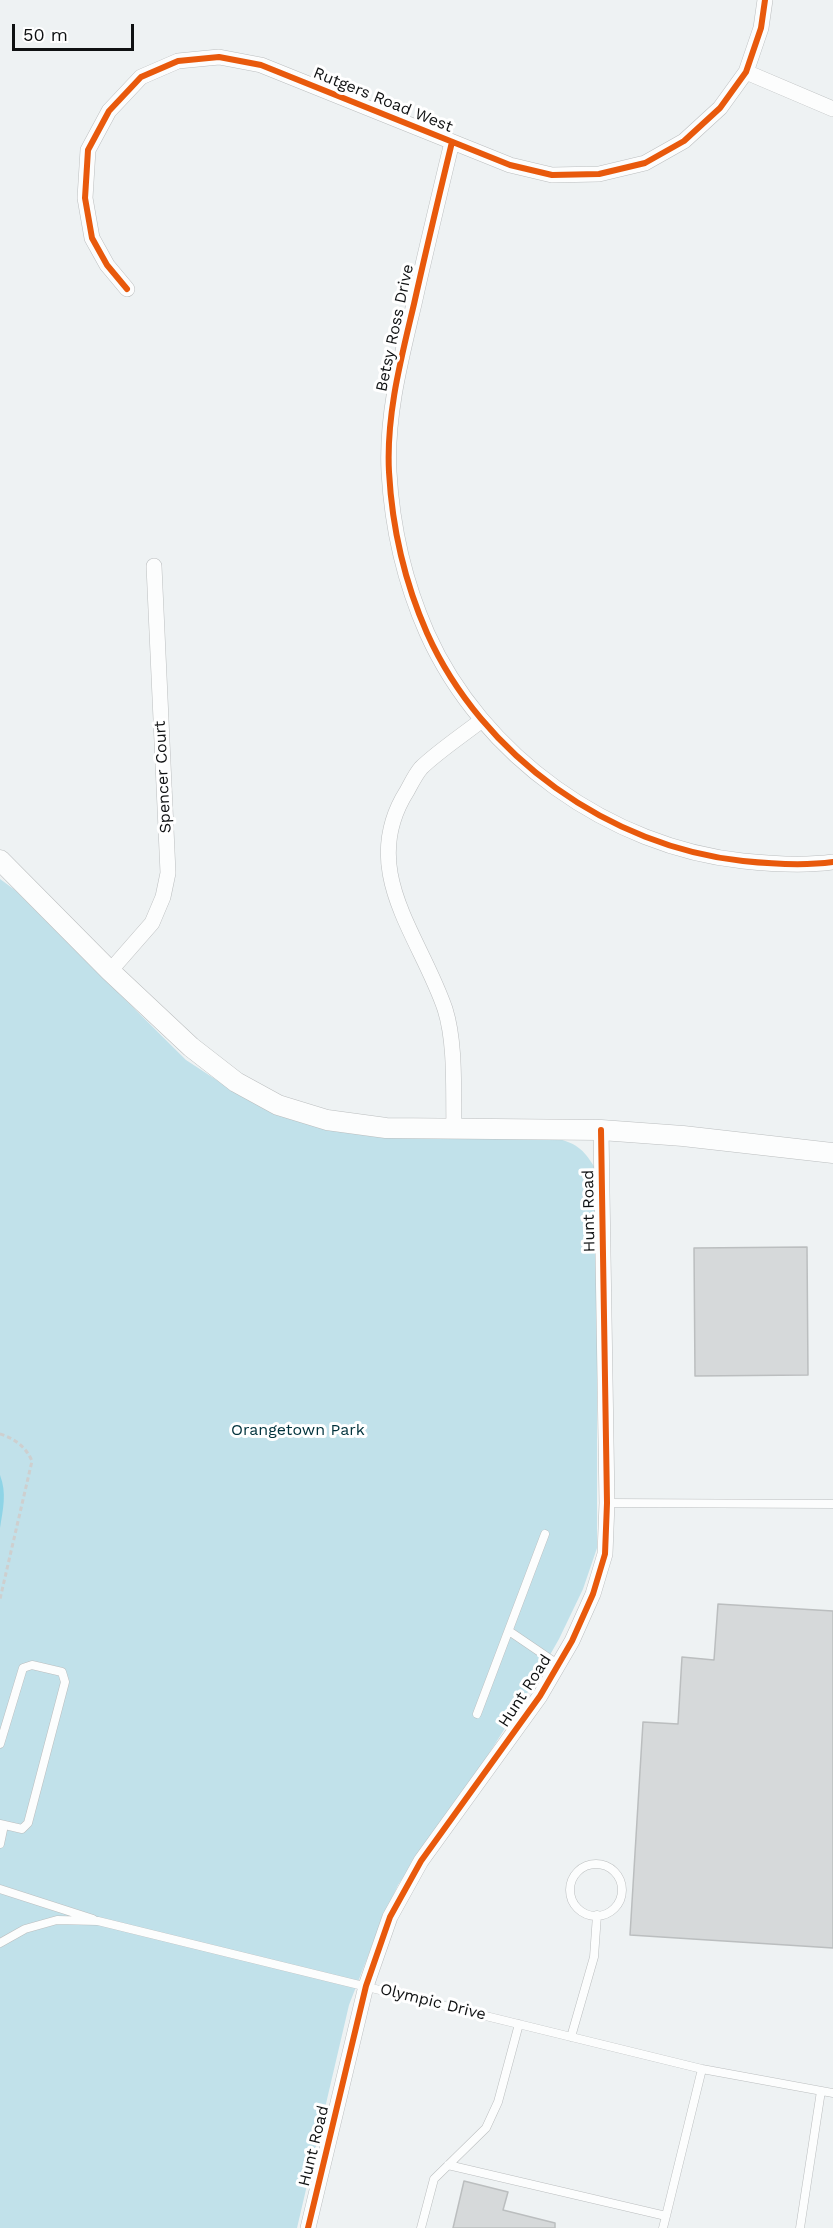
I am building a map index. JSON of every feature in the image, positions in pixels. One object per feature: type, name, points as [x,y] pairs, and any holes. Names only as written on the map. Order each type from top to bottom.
[{"type":"street","name":"Rutgers Road West","points":[[127,289],[107,265],[92,238],[85,198],[88,150],[109,111],[141,77],[178,61],[219,57],[261,65],[510,165],[552,175],[599,174],[645,163],[684,141],[720,108],[746,72],[761,28],[765,0]]},
{"type":"street","points":[[746,72],[833,109]]},
{"type":"street","name":"Betsy Ross Drive","points":[[452,142],[400,363],[391,413],[389,471],[396,529],[408,584],[427,634],[450,675],[482,720],[533,769],[572,798],[615,824],[652,840],[715,858],[767,863],[833,862]]},
{"type":"street","name":"Spencer Court","points":[[110,971],[152,923],[163,897],[168,873],[154,566]]},
{"type":"street","points":[[454,1127],[452,1048],[446,1011],[430,970],[394,896],[387,853],[395,810],[421,769],[482,720]]},
{"type":"street","points":[[0,860],[110,971],[191,1047],[236,1082],[278,1105],[327,1120],[386,1128],[601,1130],[683,1136],[833,1153]]},
{"type":"street","name":"Hunt Road","points":[[308,2228],[366,1986],[390,1917],[421,1862],[514,1735],[559,1665],[593,1594],[605,1554],[607,1503],[601,1130]]},
{"type":"lane","points":[[607,1503],[833,1504]]},
{"type":"lane","points":[[477,1714],[545,1534]]},
{"type":"lane","points":[[509,1630],[559,1665]]},
{"type":"lane","points":[[0,1744],[23,1668],[32,1665],[62,1672],[65,1682],[28,1823],[22,1828],[2,1825],[0,1844]]},
{"type":"lane","points":[[597,1864],[606,1865],[613,1870],[622,1885],[622,1894],[613,1909],[597,1916],[582,1911],[576,1905],[570,1890],[581,1868],[597,1864]]},
{"type":"lane","points":[[0,1889],[98,1921]]},
{"type":"lane","points":[[571,2037],[594,1957],[597,1916]]},
{"type":"lane","name":"Olympic Drive","points":[[0,1943],[25,1929],[57,1920],[98,1921],[702,2069],[833,2093]]},
{"type":"lane","points":[[421,2228],[434,2179],[486,2128],[498,2102],[519,2024]]},
{"type":"lane","points":[[663,2228],[702,2069]]},
{"type":"lane","points":[[800,2228],[822,2091]]},
{"type":"lane","points":[[448,2165],[666,2216]]},
{"type":"path","points":[[0,1434],[16,1442],[28,1452],[32,1461],[0,1599]]},
{"type":"green space","name":"Orangetown Park","points":[[0,879],[15,890],[186,1060],[241,1096],[316,1127],[385,1137],[555,1138],[580,1149],[597,1171],[597,1548],[583,1589],[538,1676],[483,1763],[398,1885],[380,1925],[349,2005],[297,2228],[0,2228]]},
{"type":"water","points":[[0,1475],[4,1495],[0,1528]]},
{"type":"building","points":[[807,1247],[808,1375],[695,1376],[694,1248]]},
{"type":"building","points":[[718,1604],[833,1611],[833,1948],[630,1935],[643,1722],[678,1724],[682,1657],[714,1660]]},
{"type":"building","points":[[464,2181],[508,2192],[503,2210],[555,2223],[555,2228],[453,2228]]},
{"type":"cycle path","points":[[127,289],[107,265],[92,238],[85,198],[88,150],[109,111],[141,77],[178,61],[219,57],[261,65],[510,165],[552,175],[599,174],[645,163],[684,141],[720,108],[746,72],[761,28],[765,0]]},
{"type":"cycle path","points":[[452,142],[400,366],[390,429],[389,472],[397,533],[406,574],[427,633],[451,678],[481,719],[516,756],[556,788],[599,815],[645,837],[693,852],[765,863],[833,862]]},
{"type":"cycle path","points":[[308,2228],[366,1986],[390,1917],[421,1861],[540,1696],[572,1641],[593,1594],[605,1554],[607,1503],[601,1130]]}]
